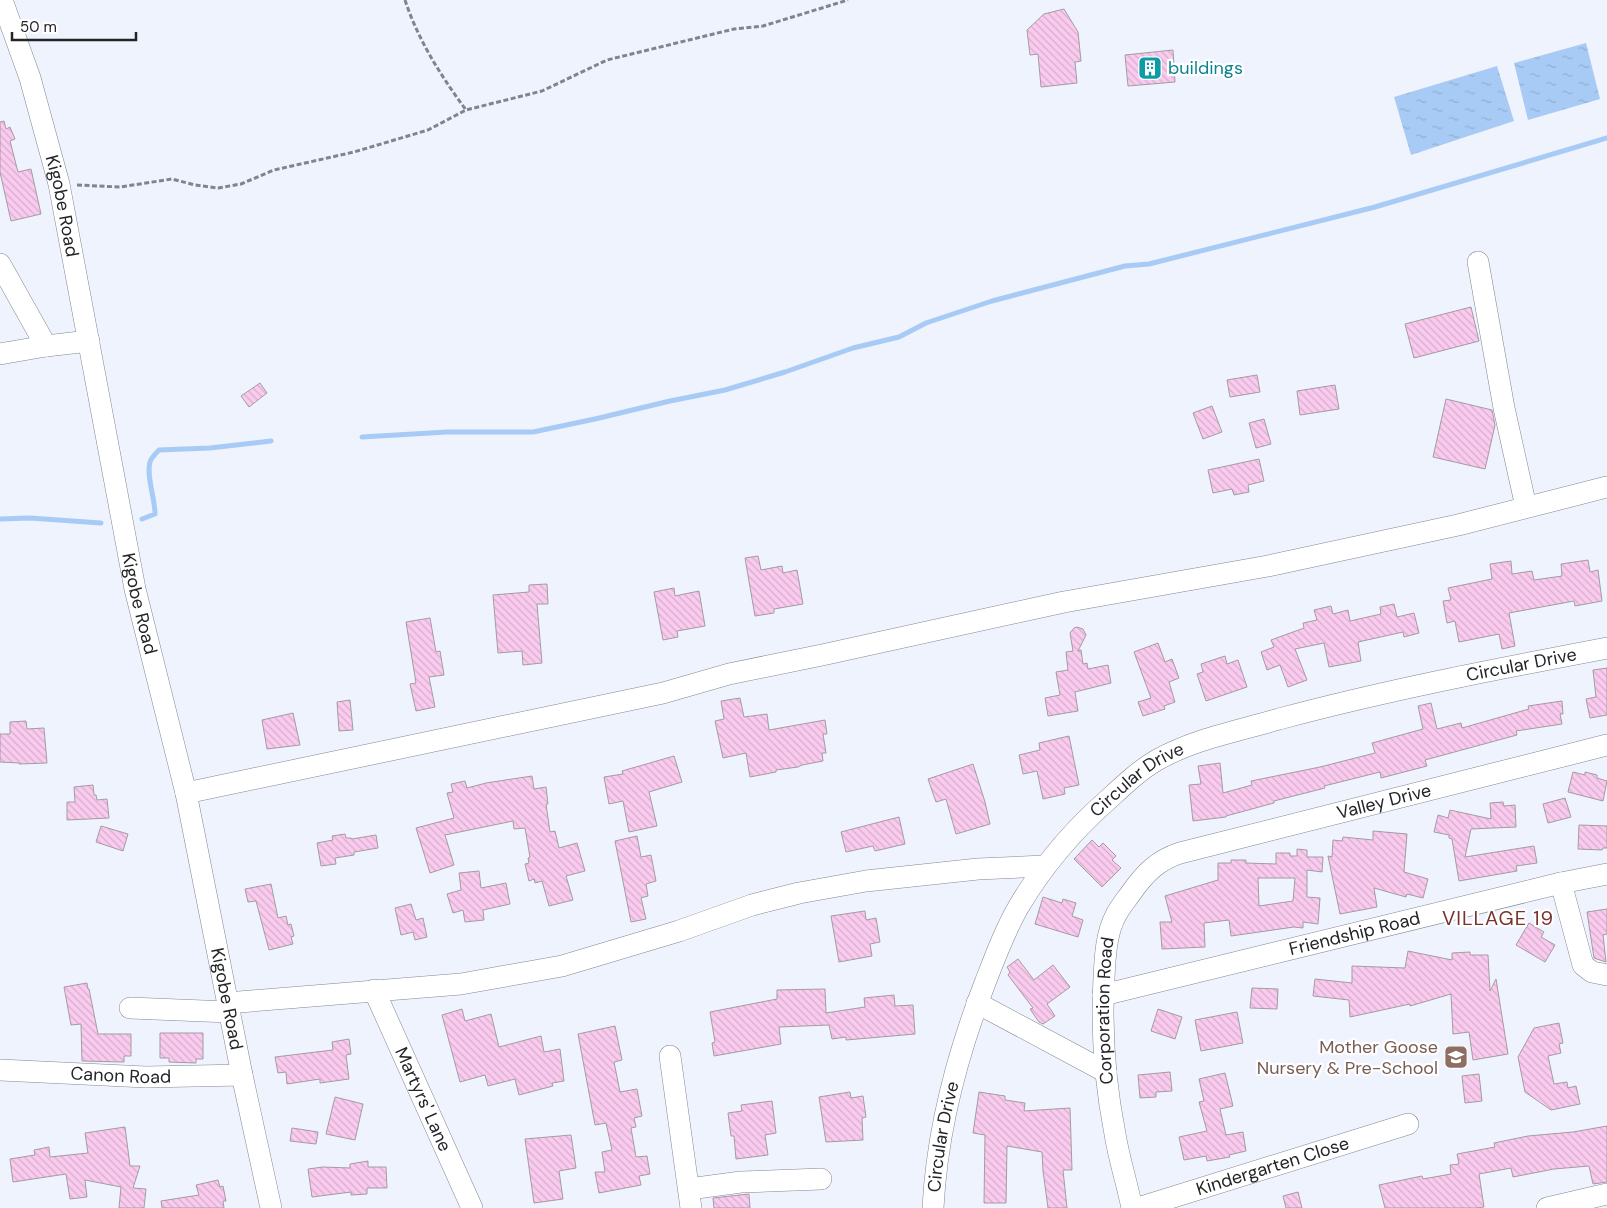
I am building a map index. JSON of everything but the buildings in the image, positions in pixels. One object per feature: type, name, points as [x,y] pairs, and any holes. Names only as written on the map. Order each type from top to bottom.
[{"type":"street","name":"Kigobe Road","points":[[2,0],[16,34],[59,184],[135,589],[186,793],[228,1008],[271,1208]]},
{"type":"street","points":[[1478,262],[1504,408],[1526,507]]},
{"type":"street","points":[[0,264],[46,346]]},
{"type":"street","points":[[0,354],[89,341]]},
{"type":"street","points":[[186,793],[663,693],[728,674],[1064,602],[1268,566],[1458,525],[1607,487]]},
{"type":"street","name":"Circular Drive","points":[[932,1208],[935,1174],[952,1080],[977,1003],[998,950],[1018,907],[1045,866],[1088,816],[1135,774],[1192,743],[1329,706],[1427,683],[1607,648]]},
{"type":"street","name":"Valley Drive","points":[[1162,860],[1180,853],[1607,745]]},
{"type":"street","name":"Corporation Road","points":[[1132,1208],[1115,1134],[1106,1072],[1103,1034],[1105,958],[1115,915],[1136,885],[1162,860]]},
{"type":"street","points":[[130,1008],[228,1008],[374,990],[461,984],[562,966],[679,931],[752,905],[800,893],[866,881],[978,869],[1045,866]]},
{"type":"street","name":"Friendship Road","points":[[1103,995],[1561,883],[1607,874]]},
{"type":"street","points":[[1561,883],[1584,965],[1592,972],[1607,975]]},
{"type":"street","name":"Martyrs' Lane","points":[[374,990],[472,1208]]},
{"type":"street","points":[[977,1003],[1106,1072]]},
{"type":"street","points":[[670,1056],[690,1199],[741,1182],[821,1179]]},
{"type":"street","name":"Canon Road","points":[[0,1070],[146,1077],[242,1075]]},
{"type":"street","name":"Kindergarten Close","points":[[1138,1208],[1408,1124]]},
{"type":"street","points":[[1547,1208],[1607,1194]]},
{"type":"path","points":[[405,0],[411,19],[441,76],[466,110]]},
{"type":"path","points":[[59,184],[120,187],[172,179],[218,188],[241,184],[274,170],[354,152],[428,130],[466,110],[542,91],[607,60],[734,29],[763,26],[848,0]]},
{"type":"water","points":[[1586,43],[1600,99],[1528,120],[1514,63]]},
{"type":"water","points":[[1497,66],[1514,121],[1411,155],[1394,97]]},
{"type":"waterway","points":[[362,437],[447,432],[533,432],[725,390],[785,372],[853,348],[899,337],[926,323],[992,301],[1125,266],[1149,264],[1375,207],[1607,138]]},
{"type":"waterway","points":[[142,519],[155,514],[149,468],[151,459],[159,450],[210,448],[271,441]]},
{"type":"waterway","points":[[0,519],[30,518],[101,523]]},
{"type":"place","name":"buildings","points":[[1150,68]]},
{"type":"place","name":"Mother Goose Nursery & Pre-School","points":[[1456,1057]]},
{"type":"district","name":"VILLAGE 19","points":[[1498,918]]}]
